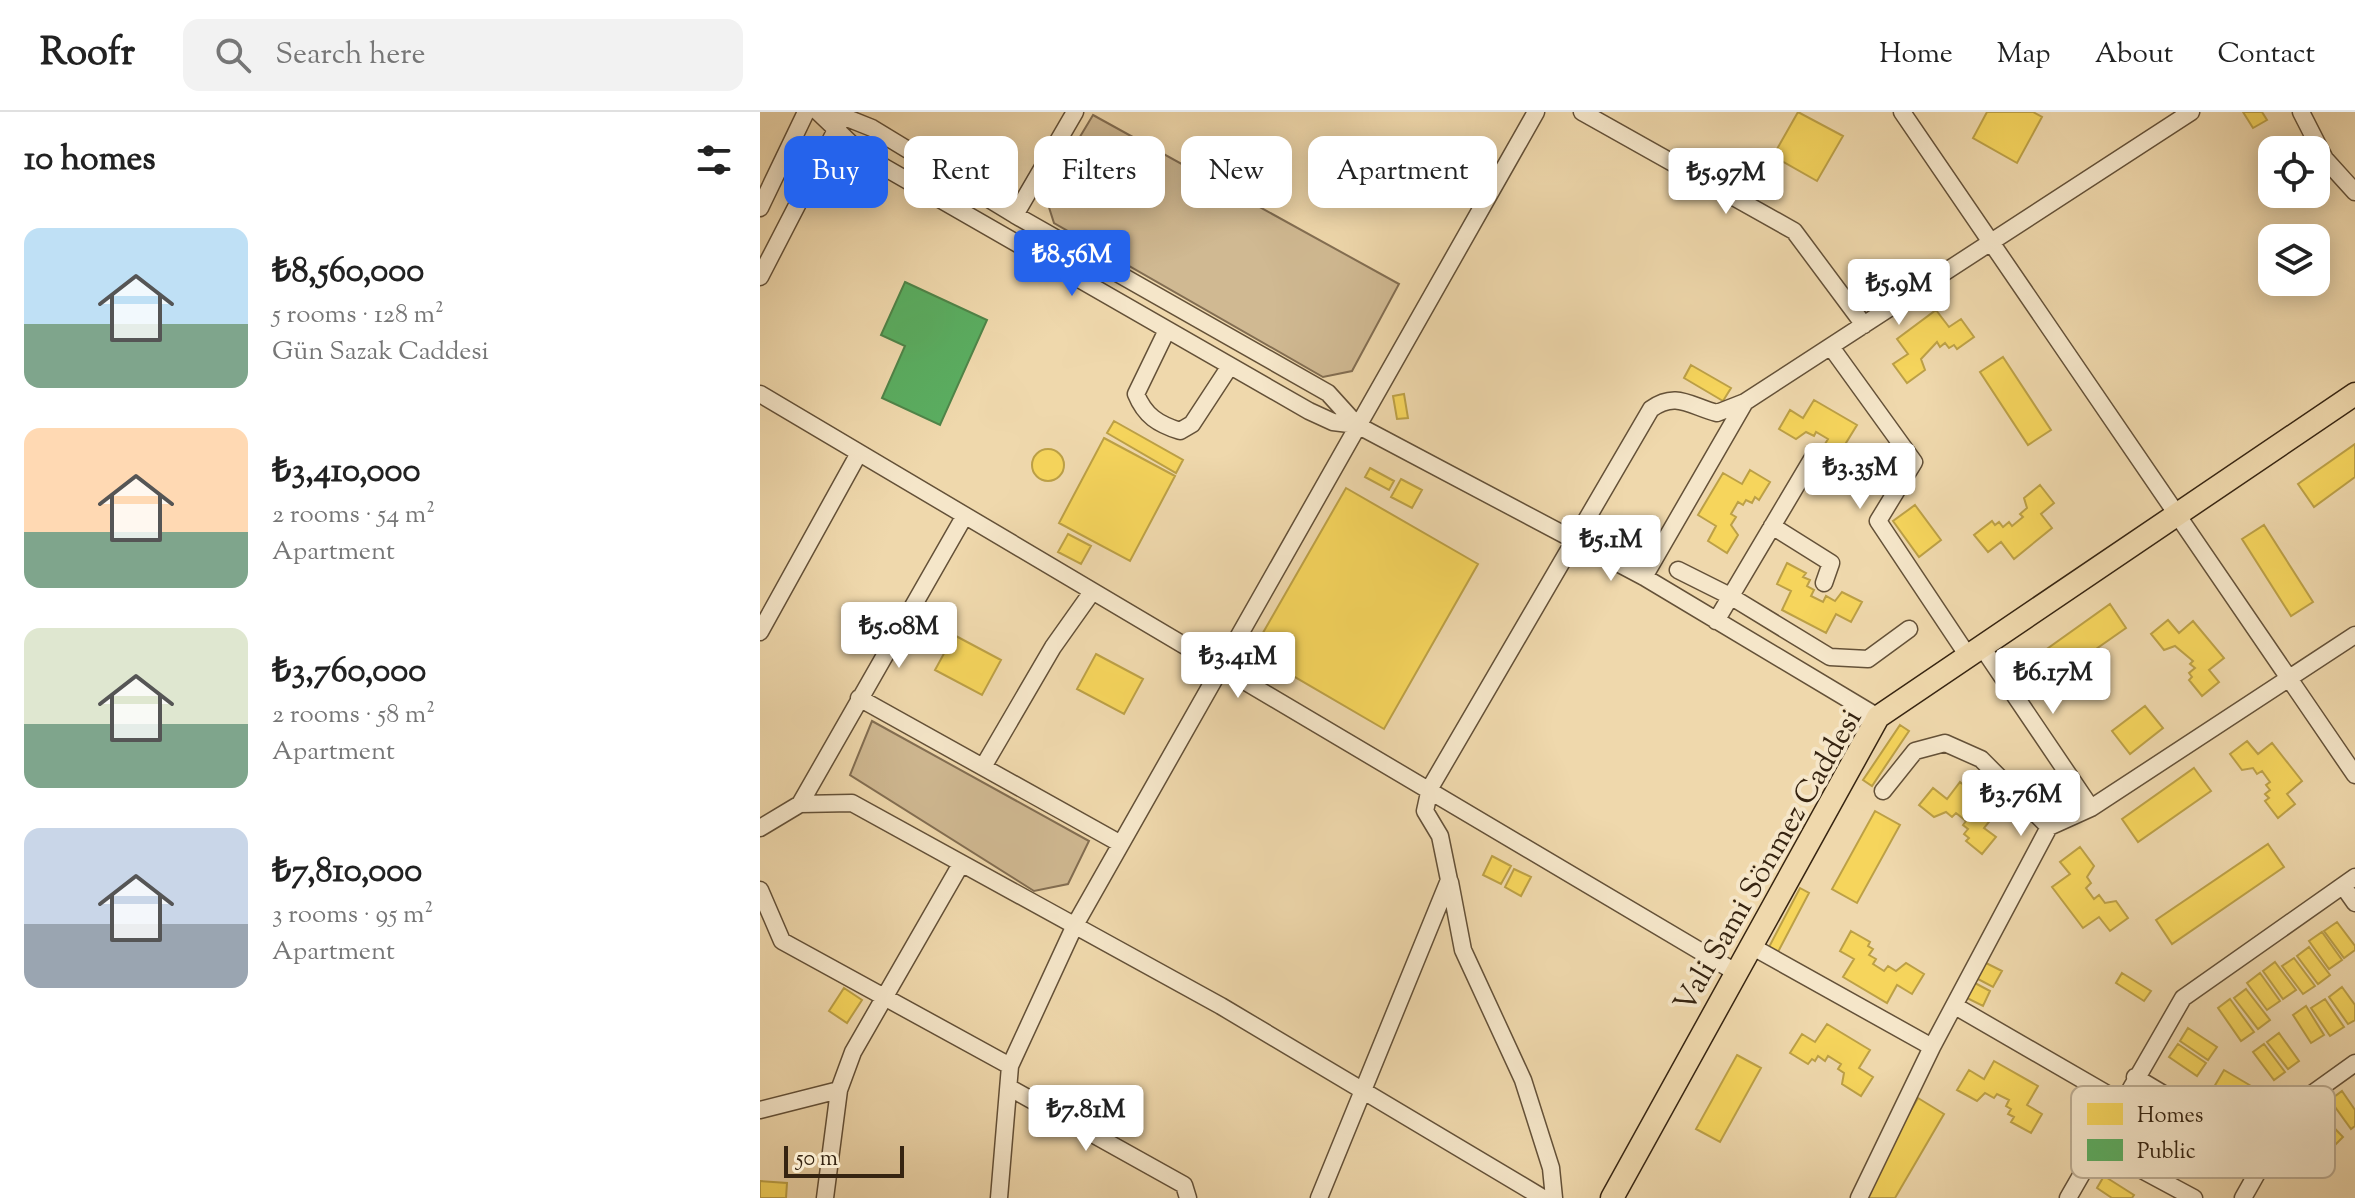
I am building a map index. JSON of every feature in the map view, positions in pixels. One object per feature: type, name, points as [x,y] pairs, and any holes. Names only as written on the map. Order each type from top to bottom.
[{"type":"main road","name":"Vali Sami Sönmez Caddesi","points":[[1612,1198],[1878,717],[2355,394]]},
{"type":"street","points":[[760,208],[806,112]]},
{"type":"street","points":[[818,112],[872,128],[1015,215],[1328,393],[1357,425],[1644,577],[1878,717]]},
{"type":"street","points":[[1015,215],[1075,112]]},
{"type":"street","points":[[999,1198],[1010,1066],[1075,925],[1536,112]]},
{"type":"street","points":[[1582,112],[1794,231],[1864,325]]},
{"type":"street","points":[[1554,1198],[1551,1168],[1523,1080],[1463,950],[1440,836],[1425,811],[1430,788],[1651,409],[1665,399],[1680,398],[1717,413],[1745,402],[2191,112]]},
{"type":"street","points":[[2301,112],[2325,159],[2355,192]]},
{"type":"street","points":[[1907,113],[2355,775]]},
{"type":"street","points":[[760,277],[839,118]]},
{"type":"street","points":[[839,118],[863,155],[1309,411],[1333,422],[1357,425]]},
{"type":"street","points":[[1167,330],[1136,394],[1143,410],[1161,425],[1180,431],[1192,424],[1230,366]]},
{"type":"street","points":[[1831,347],[1914,462],[1878,521],[2091,808]]},
{"type":"street","points":[[760,394],[964,517],[1430,788],[1737,973]]},
{"type":"street","points":[[1644,577],[1745,402]]},
{"type":"street","points":[[760,632],[859,453]]},
{"type":"street","points":[[1716,621],[1815,454]]},
{"type":"street","points":[[800,804],[964,517]]},
{"type":"street","points":[[1772,526],[1831,563],[1824,583]]},
{"type":"street","points":[[1678,570],[1730,596],[1830,657],[1868,659],[1909,629]]},
{"type":"street","points":[[983,767],[1053,647],[1092,592]]},
{"type":"street","points":[[1859,1198],[1932,1047],[2049,827],[2091,808],[2355,635]]},
{"type":"street","points":[[859,698],[1121,844]]},
{"type":"street","points":[[1883,791],[1915,751],[1945,743],[1981,759],[2049,827]]},
{"type":"street","points":[[760,828],[800,804],[852,803],[1075,925],[1543,1198]]},
{"type":"street","points":[[825,1198],[839,1090],[853,1052],[961,864]]},
{"type":"street","points":[[1319,1198],[1365,1092],[1449,880]]},
{"type":"street","points":[[2130,1086],[2183,998],[2349,881],[2355,903]]},
{"type":"street","points":[[760,890],[782,941],[1010,1066]]},
{"type":"street","points":[[1751,946],[1932,1047]]},
{"type":"street","points":[[1955,1006],[2093,1086]]},
{"type":"street","points":[[2323,1086],[2355,1063]]},
{"type":"street","points":[[2135,1077],[2150,1086]]},
{"type":"street","points":[[1010,1088],[1184,1185],[1188,1198]]},
{"type":"street","points":[[760,1110],[839,1090]]},
{"type":"street","points":[[2068,1198],[2079,1178]]},
{"type":"street","points":[[2157,1178],[2194,1198]]},
{"type":"street","points":[[2243,1198],[2254,1178]]},
{"type":"shaded area","points":[[1093,115],[1131,136],[1080,136]]},
{"type":"shaded area","points":[[1165,155],[1181,164],[1181,208],[1261,208],[1399,284],[1352,371],[1323,377],[1054,223],[1049,208],[1165,208]]},
{"type":"shaded area","points":[[872,721],[1089,841],[1068,884],[1034,891],[850,775]]},
{"type":"building: Homes","points":[[1798,112],[1843,136],[1817,181],[1773,156]]},
{"type":"building: Homes","points":[[1987,112],[2033,112],[2042,117],[2017,163],[1973,138]]},
{"type":"building: Homes","points":[[2243,112],[2262,112],[2267,120],[2253,128]]},
{"type":"building: Homes","points":[[1936,310],[1949,327],[1961,319],[1974,337],[1957,349],[1954,345],[1949,348],[1945,343],[1940,347],[1937,342],[1921,359],[1925,370],[1907,383],[1893,364],[1908,354],[1897,339]]},
{"type":"building: Homes","points":[[2003,357],[2051,430],[2028,445],[1980,372]]},
{"type":"building: Homes","points":[[1691,365],[1731,388],[1723,401],[1684,378]]},
{"type":"building: Homes","points":[[1404,394],[1408,418],[1397,419],[1393,396]]},
{"type":"building: Homes","points":[[1814,400],[1857,425],[1846,443],[1860,451],[1849,470],[1831,460],[1833,456],[1827,453],[1830,448],[1825,444],[1828,439],[1816,432],[1814,436],[1806,432],[1796,439],[1779,429],[1790,410],[1803,418]]},
{"type":"building: Homes","points":[[1114,421],[1183,460],[1176,473],[1107,433]]},
{"type":"building: Homes","points":[[1104,438],[1175,476],[1130,561],[1059,523]]},
{"type":"building: Homes","points":[[2355,444],[2355,477],[2314,507],[2298,484]]},
{"type":"building: Homes","points":[[1048,449],[1059,454],[1064,465],[1059,476],[1048,481],[1037,476],[1032,465],[1037,454]]},
{"type":"building: Homes","points":[[1370,468],[1394,481],[1389,490],[1365,477]]},
{"type":"building: Homes","points":[[1750,470],[1770,482],[1759,500],[1755,497],[1752,503],[1746,500],[1743,505],[1738,502],[1731,514],[1736,517],[1731,525],[1738,535],[1727,553],[1708,541],[1716,526],[1698,515],[1723,473],[1742,484]]},
{"type":"building: Homes","points":[[1401,479],[1422,490],[1412,508],[1391,497]]},
{"type":"building: Homes","points":[[2040,485],[2054,503],[2041,514],[2052,528],[2014,559],[2001,542],[1988,552],[1974,535],[1992,521],[1995,525],[1999,522],[2003,527],[2009,522],[2012,526],[2023,517],[2020,514],[2027,508],[2024,498]]},
{"type":"building: Homes","points":[[1346,488],[1478,564],[1384,729],[1252,652]]},
{"type":"building: Homes","points":[[1915,505],[1941,540],[1919,557],[1893,521]]},
{"type":"building: Homes","points":[[2264,525],[2313,602],[2291,616],[2242,539]]},
{"type":"building: Homes","points":[[1068,534],[1091,546],[1081,564],[1058,552]]},
{"type":"building: Homes","points":[[1787,563],[1806,573],[1803,577],[1810,580],[1807,586],[1814,590],[1811,596],[1823,602],[1826,596],[1835,601],[1842,592],[1862,602],[1851,622],[1836,614],[1826,633],[1782,610],[1791,591],[1777,584]]},
{"type":"building: Homes","points":[[2110,604],[2126,628],[2053,679],[2037,656]]},
{"type":"building: Homes","points":[[2168,620],[2179,633],[2193,621],[2224,658],[2209,670],[2219,682],[2202,696],[2189,680],[2192,677],[2189,673],[2195,668],[2190,664],[2193,661],[2175,646],[2164,650],[2151,634]]},
{"type":"building: Homes","points":[[954,635],[1001,660],[982,695],[935,670]]},
{"type":"building: Homes","points":[[1096,654],[1143,679],[1124,714],[1077,689]]},
{"type":"building: Homes","points":[[2145,706],[2163,728],[2130,754],[2112,731]]},
{"type":"building: Homes","points":[[1900,725],[1909,731],[1872,786],[1863,780]]},
{"type":"building: Homes","points":[[2247,741],[2258,754],[2272,743],[2302,781],[2287,794],[2295,804],[2278,818],[2265,801],[2269,798],[2265,794],[2270,790],[2266,785],[2270,782],[2262,771],[2257,774],[2253,768],[2242,770],[2230,754]]},
{"type":"building: Homes","points":[[2194,768],[2211,791],[2138,842],[2122,819]]},
{"type":"building: Homes","points":[[1960,782],[1997,812],[1984,828],[1996,837],[1982,854],[1966,841],[1969,838],[1964,834],[1968,829],[1963,825],[1966,821],[1956,813],[1952,817],[1946,812],[1934,817],[1919,805],[1933,788],[1947,799]]},
{"type":"building: Homes","points":[[1875,811],[1900,825],[1857,903],[1832,889]]},
{"type":"building: Homes","points":[[2268,844],[2284,867],[2172,944],[2156,920]]},
{"type":"building: Homes","points":[[2080,847],[2094,866],[2087,877],[2091,883],[2086,888],[2094,899],[2099,895],[2105,903],[2116,901],[2128,918],[2110,931],[2099,917],[2083,928],[2052,887],[2070,874],[2060,862]]},
{"type":"building: Homes","points":[[1492,856],[1511,866],[1501,884],[1483,875]]},
{"type":"building: Homes","points":[[1514,869],[1531,877],[1521,896],[1505,887]]},
{"type":"building: Homes","points":[[1800,888],[1809,893],[1778,952],[1769,947]]},
{"type":"building: Homes","points":[[2337,922],[2355,946],[2355,950],[2344,958],[2324,931]]},
{"type":"building: Homes","points":[[1851,931],[1870,942],[1868,946],[1873,949],[1869,955],[1876,959],[1873,964],[1884,971],[1888,966],[1896,971],[1906,963],[1924,974],[1912,994],[1897,985],[1887,1003],[1843,977],[1854,959],[1840,951]]},
{"type":"building: Homes","points":[[2322,932],[2342,960],[2329,969],[2309,941]]},
{"type":"building: Homes","points":[[2309,947],[2330,975],[2318,984],[2297,956]]},
{"type":"building: Homes","points":[[2294,958],[2315,986],[2303,994],[2282,966]]},
{"type":"building: Homes","points":[[1984,962],[2002,971],[1993,987],[1976,978]]},
{"type":"building: Homes","points":[[2275,962],[2296,990],[2283,999],[2263,971]]},
{"type":"building: Homes","points":[[2122,973],[2151,991],[2144,1001],[2116,983]]},
{"type":"building: Homes","points":[[2260,973],[2280,1001],[2267,1010],[2247,983]]},
{"type":"building: Homes","points":[[1973,982],[1990,991],[1983,1006],[1965,997]]},
{"type":"building: Homes","points":[[2342,987],[2355,1005],[2355,1020],[2348,1024],[2329,997]]},
{"type":"building: Homes","points":[[844,988],[862,1000],[847,1023],[829,1011]]},
{"type":"building: Homes","points":[[2246,989],[2270,1020],[2258,1029],[2234,998]]},
{"type":"building: Homes","points":[[2230,999],[2254,1032],[2241,1041],[2218,1008]]},
{"type":"building: Homes","points":[[2325,999],[2344,1027],[2330,1036],[2311,1008]]},
{"type":"building: Homes","points":[[2306,1006],[2324,1035],[2311,1043],[2293,1015]]},
{"type":"building: Homes","points":[[1827,1024],[1870,1050],[1859,1068],[1873,1077],[1861,1096],[1842,1084],[1844,1073],[1838,1069],[1841,1064],[1828,1056],[1825,1061],[1818,1056],[1808,1064],[1790,1053],[1802,1034],[1815,1042]]},
{"type":"building: Homes","points":[[2188,1028],[2217,1047],[2208,1060],[2180,1041]]},
{"type":"building: Homes","points":[[2279,1033],[2299,1061],[2288,1069],[2267,1042]]},
{"type":"building: Homes","points":[[2178,1044],[2206,1063],[2197,1076],[2169,1057]]},
{"type":"building: Homes","points":[[2264,1044],[2285,1072],[2274,1080],[2253,1052]]},
{"type":"building: Homes","points":[[1737,1055],[1761,1068],[1720,1142],[1696,1129]]},
{"type":"building: Homes","points":[[1994,1061],[2038,1086],[2027,1105],[2042,1114],[2031,1133],[2011,1122],[2014,1117],[2008,1114],[2011,1109],[2006,1106],[2009,1100],[1985,1093],[1977,1101],[1957,1090],[1969,1070],[1984,1079]]},
{"type":"building: Homes","points":[[2224,1070],[2251,1086],[2215,1086]]},
{"type":"building: Homes","points":[[2342,1091],[2355,1110],[2355,1126],[2351,1129],[2335,1107],[2335,1096]]},
{"type":"building: Homes","points":[[1918,1098],[1944,1114],[1895,1198],[1860,1198]]},
{"type":"building: Homes","points":[[2335,1129],[2343,1137],[2335,1145]]},
{"type":"building: Homes","points":[[2103,1178],[2107,1178],[2134,1195],[2132,1198],[2112,1198],[2097,1188]]},
{"type":"building: Homes","points":[[760,1181],[787,1183],[786,1198],[760,1198]]},
{"type":"building: Public","points":[[905,282],[987,320],[940,425],[882,398],[905,346],[881,335]]}]
